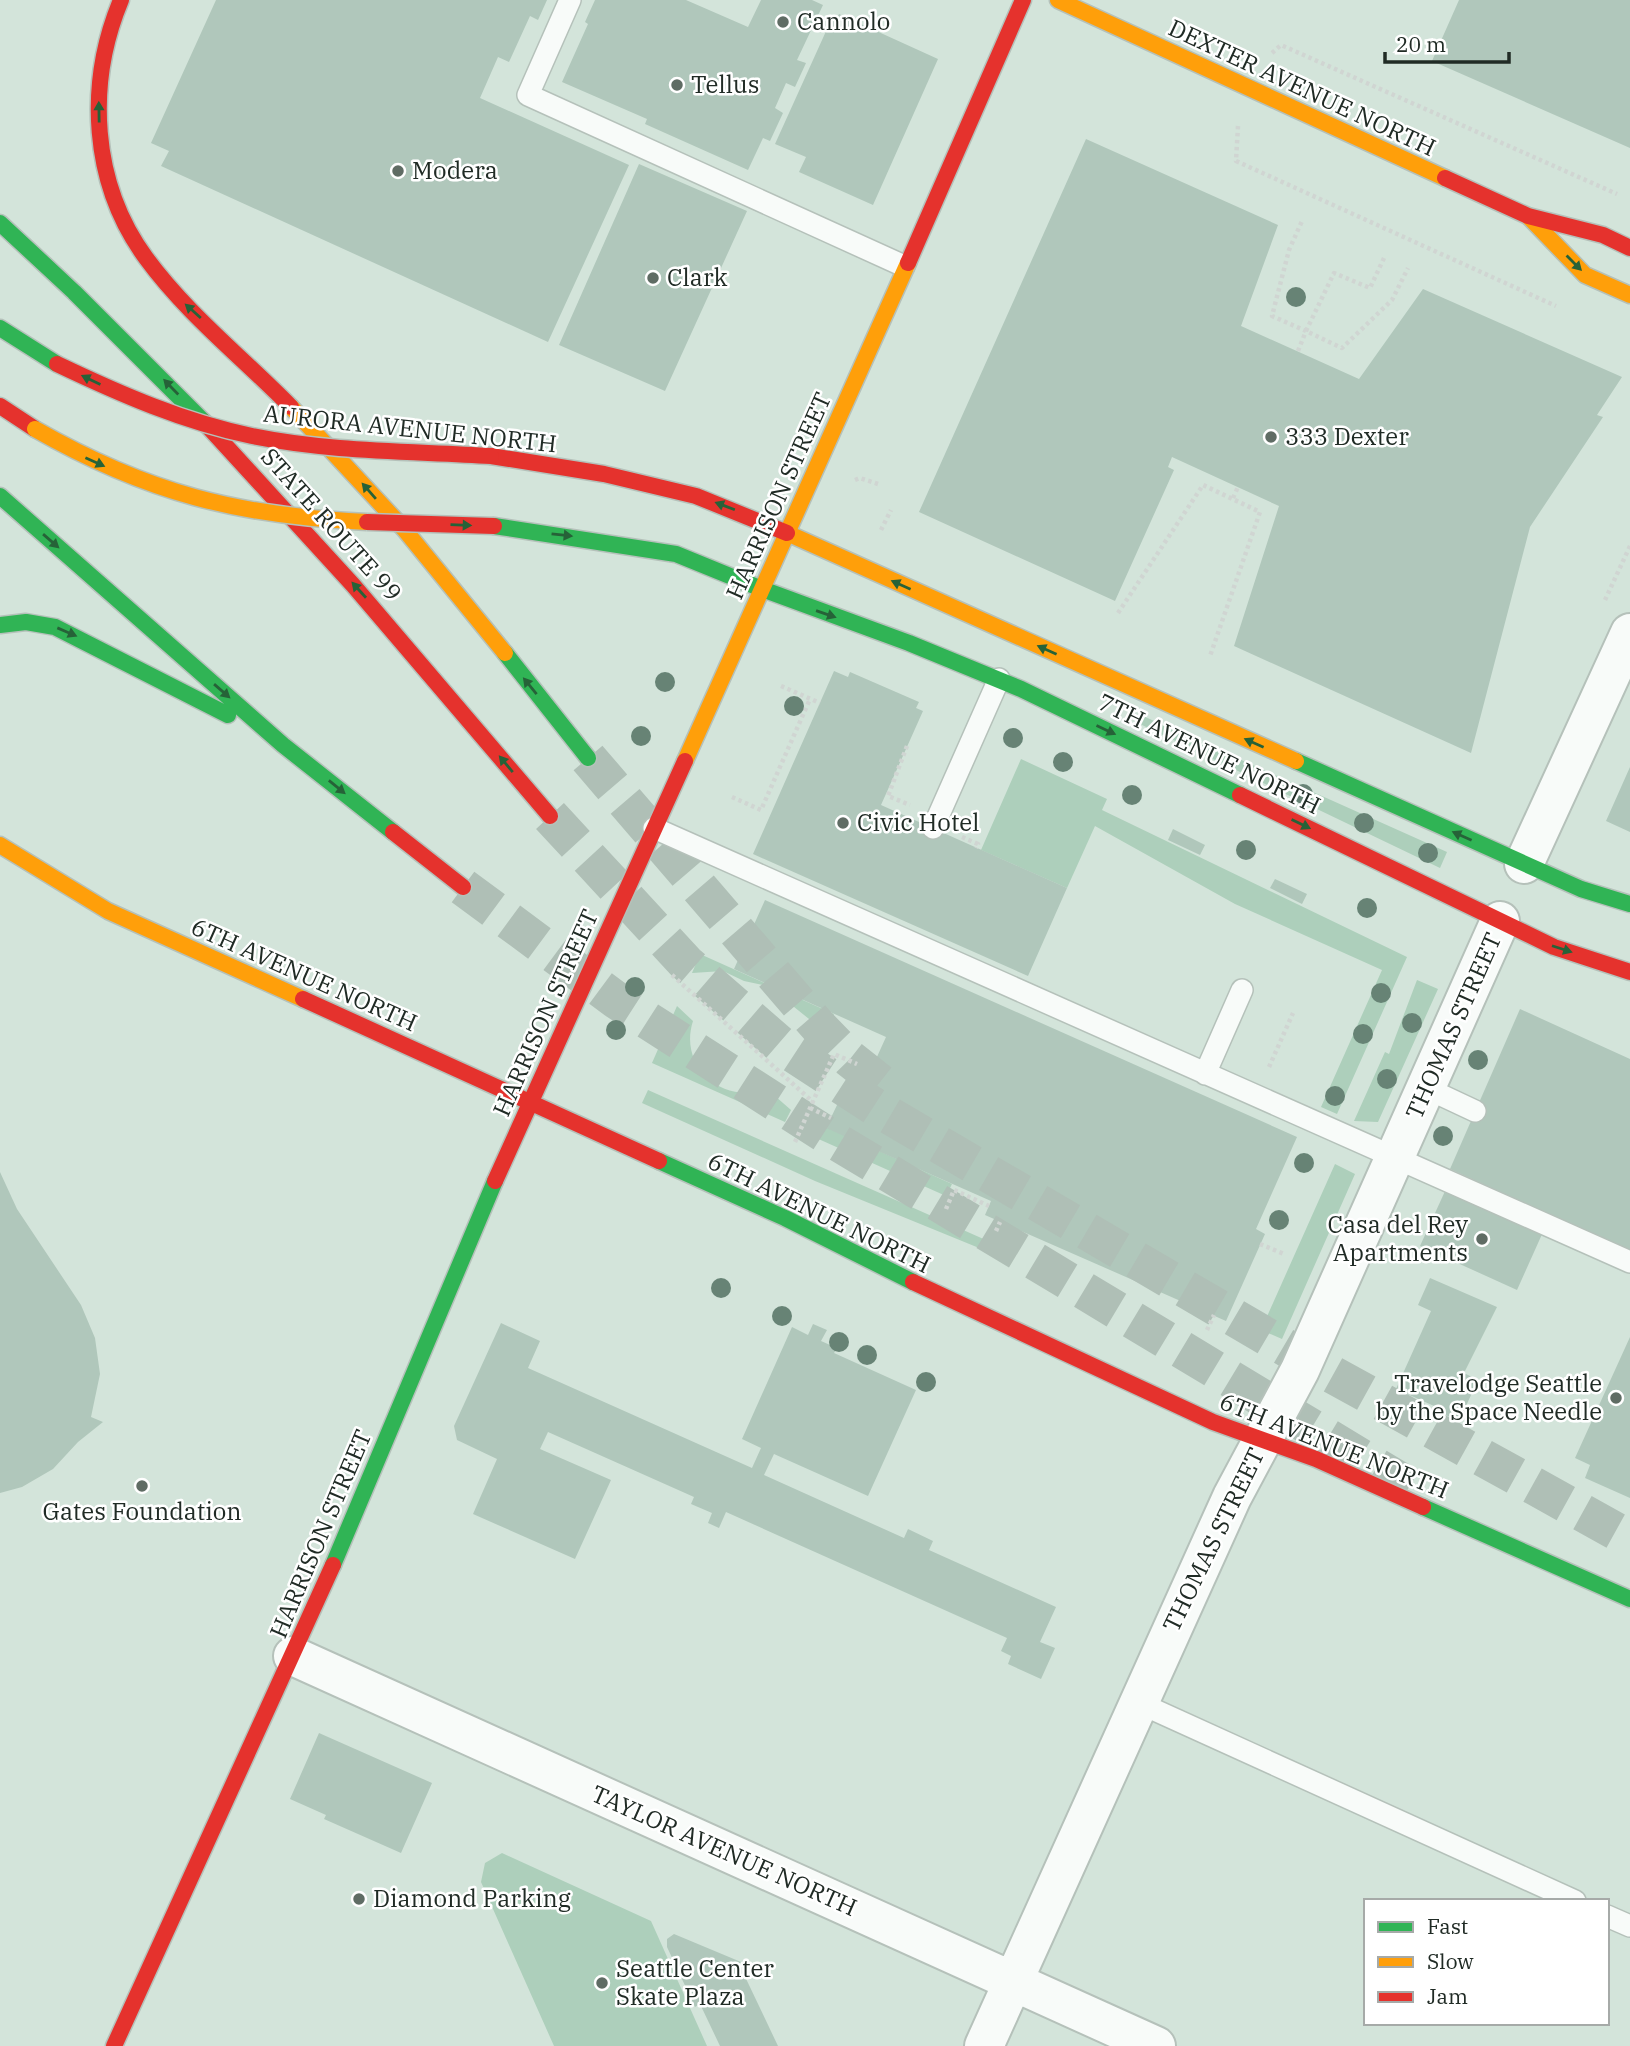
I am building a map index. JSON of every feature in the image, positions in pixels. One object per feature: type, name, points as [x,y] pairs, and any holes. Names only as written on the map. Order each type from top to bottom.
[{"type":"main road","points":[[121,0],[104,49],[99,93],[99,136],[111,189],[122,220],[143,257],[170,290],[341,459],[588,758]]},
{"type":"main road","name":"HARRISON STREET","points":[[114,2046],[292,1656],[530,1102],[762,589],[1023,0]]},
{"type":"main road","name":"DEXTER AVENUE NORTH","points":[[1058,0],[1528,216],[1603,235],[1630,248]]},
{"type":"main road","name":"DEXTER AVENUE NORTH","points":[[1528,216],[1585,275],[1630,295]]},
{"type":"main road","name":"STATE ROUTE 99","points":[[0,223],[71,287],[239,457],[384,618],[550,816]]},
{"type":"main road","name":"AURORA AVENUE NORTH","points":[[0,328],[58,363],[120,394],[174,415],[253,437],[321,446],[491,456],[604,474],[724,505],[787,533]]},
{"type":"main road","points":[[0,406],[85,457],[136,480],[190,498],[245,511],[369,523],[494,526],[618,542],[676,554],[762,589]]},
{"type":"main road","points":[[0,496],[283,745],[463,887]]},
{"type":"main road","name":"7TH AVENUE NORTH","points":[[787,533],[1524,864],[1581,889],[1630,904]]},
{"type":"main road","name":"7TH AVENUE NORTH","points":[[762,589],[999,679],[1554,947],[1630,972]]},
{"type":"main road","points":[[0,625],[26,622],[55,627],[283,745]]},
{"type":"main road","name":"6TH AVENUE NORTH","points":[[0,845],[108,911],[785,1218],[989,1319],[1213,1422],[1316,1459],[1630,1599]]},
{"type":"street","points":[[1524,864],[1630,633]]},
{"type":"street","name":"THOMAS STREET","points":[[984,2046],[1137,1702],[1232,1497],[1300,1370],[1500,920]]},
{"type":"street","name":"TAYLOR AVENUE NORTH","points":[[292,1656],[1156,2046]]},
{"type":"lane","points":[[570,0],[528,95],[904,266]]},
{"type":"lane","points":[[942,830],[999,679]]},
{"type":"lane","points":[[654,828],[890,924],[1158,1064],[1395,1158],[1630,1262]]},
{"type":"lane","points":[[1206,1082],[1242,990]]},
{"type":"lane","points":[[1426,1088],[1475,1111]]},
{"type":"lane","points":[[1137,1702],[1571,1899]]},
{"type":"lane","points":[[1609,1917],[1630,1926]]},
{"type":"path","points":[[1569,312],[1236,161],[1241,84],[1281,45],[1618,195]]},
{"type":"path","points":[[1302,220],[1289,250],[1272,316],[1342,348],[1392,300],[1408,268]]},
{"type":"path","points":[[1298,351],[1334,273],[1370,289],[1384,258]]},
{"type":"path","points":[[848,483],[860,478],[877,484]]},
{"type":"path","points":[[1118,613],[1203,485],[1233,498],[1261,512],[1210,656]]},
{"type":"path","points":[[1233,498],[1238,487]]},
{"type":"path","points":[[873,532],[882,530],[891,510]]},
{"type":"path","points":[[781,686],[820,703]]},
{"type":"path","points":[[732,797],[761,810],[810,699]]},
{"type":"path","points":[[908,746],[888,796],[915,808]]},
{"type":"path","points":[[942,830],[978,844],[976,848]]},
{"type":"path","points":[[672,975],[813,1102]]},
{"type":"path","points":[[1268,1069],[1293,1013]]},
{"type":"path","points":[[795,1142],[834,1054],[857,1064]]},
{"type":"path","points":[[810,1108],[831,1118]]},
{"type":"path","points":[[946,1209],[954,1190],[989,1206]]},
{"type":"path","points":[[996,1231],[1000,1222]]},
{"type":"path","points":[[1260,1244],[1284,1254]]},
{"type":"path","points":[[1208,1331],[1214,1315]]},
{"type":"green space","points":[[1143,716],[1447,852],[1440,868],[1140,724]]},
{"type":"green space","points":[[1021,759],[1107,799],[1102,810],[1407,957],[1337,1114],[1321,1107],[1382,970],[1235,904],[1095,826],[1067,888],[981,850]]},
{"type":"green space","points":[[700,954],[834,1014],[823,1037],[814,1023],[768,986],[744,981],[723,971],[692,973]]},
{"type":"green space","points":[[1417,980],[1438,989],[1378,1122],[1354,1121],[1385,1052],[1389,1054]]},
{"type":"green space","points":[[677,1006],[693,1021],[690,1038],[692,1053],[698,1067],[708,1078],[720,1087],[735,1092],[751,1093],[767,1089],[791,1110],[785,1122],[652,1063]]},
{"type":"green space","points":[[648,1090],[988,1241],[984,1250],[815,1181],[642,1103]]},
{"type":"green space","points":[[822,1120],[829,1123],[826,1127],[952,1184],[946,1196],[814,1137]]},
{"type":"green space","points":[[1335,1164],[1355,1174],[1282,1339],[1261,1330]]},
{"type":"green space","name":"Seattle Center Skate Plaza","points":[[502,1853],[651,1921],[707,2046],[554,2046],[481,1882],[485,1863]]},
{"type":"building","name":"Modera","points":[[216,0],[547,0],[538,20],[530,16],[509,62],[498,57],[480,98],[629,165],[548,342],[161,166],[169,151],[151,143]]},
{"type":"building","name":"Tellus","points":[[595,0],[686,0],[748,27],[761,0],[812,0],[823,5],[797,60],[806,63],[795,87],[786,83],[775,108],[783,113],[770,141],[763,138],[748,170],[645,124],[647,119],[562,82],[588,24],[585,22]]},
{"type":"building","points":[[1459,0],[1630,0],[1630,148],[1432,61]]},
{"type":"building","points":[[839,14],[938,59],[873,205],[799,172],[806,157],[775,144],[832,18],[836,20]]},
{"type":"building","name":"333 Dexter","points":[[1086,139],[1278,225],[1241,326],[1359,379],[1423,289],[1622,377],[1597,415],[1603,417],[1530,527],[1471,753],[1234,646],[1279,506],[1172,457],[1168,467],[1174,470],[1115,601],[919,512]]},
{"type":"building","name":"Clark","points":[[639,164],[747,211],[665,391],[559,345]]},
{"type":"building","name":"Civic Hotel","points":[[834,671],[848,677],[850,672],[919,702],[916,708],[923,711],[881,805],[1067,888],[1028,976],[753,854]]},
{"type":"building","points":[[1630,767],[1630,832],[1606,821]]},
{"type":"building","points":[[1173,829],[1205,845],[1200,855],[1168,840]]},
{"type":"building","points":[[1275,879],[1307,894],[1302,904],[1270,888]]},
{"type":"building","points":[[765,900],[1297,1137],[1256,1229],[1265,1234],[1226,1321],[985,1215],[991,1201],[826,1128],[862,1053],[876,1059],[886,1037],[734,969]]},
{"type":"building","points":[[1520,1009],[1630,1059],[1630,1251],[1450,1169]]},
{"type":"building","points":[[0,1172],[17,1209],[81,1305],[95,1338],[100,1374],[91,1417],[103,1422],[78,1442],[53,1469],[22,1487],[0,1493]]},
{"type":"building","name":"Casa del Rey Apartments","points":[[1446,1189],[1543,1232],[1517,1290],[1420,1246]]},
{"type":"building","points":[[1430,1278],[1497,1307],[1464,1373],[1478,1380],[1459,1421],[1441,1413],[1443,1410],[1396,1389],[1431,1311],[1418,1305]]},
{"type":"building","points":[[501,1323],[540,1341],[528,1368],[752,1468],[761,1448],[742,1439],[792,1327],[808,1335],[813,1324],[827,1330],[821,1341],[837,1348],[834,1353],[916,1390],[868,1496],[774,1454],[764,1475],[904,1538],[908,1529],[933,1541],[929,1550],[1056,1607],[1040,1642],[1055,1648],[1041,1679],[1008,1664],[1011,1656],[1001,1651],[1007,1638],[726,1512],[719,1528],[708,1523],[712,1513],[691,1504],[694,1497],[548,1432],[540,1449],[611,1480],[575,1559],[473,1514],[497,1459],[457,1440],[454,1426]]},
{"type":"building","name":"Travelodge Seattle by the Space Needle","points":[[1630,1337],[1630,1498],[1585,1478],[1590,1465],[1575,1458]]},
{"type":"building","points":[[319,1733],[432,1783],[401,1853],[324,1819],[326,1815],[290,1799]]},
{"type":"building","points":[[674,1934],[741,1962],[739,1964],[778,2046],[720,2046],[700,2004],[695,2007],[667,1947],[667,1939]]},
{"type":"tunnel","points":[[588,758],[818,1026],[850,1059],[888,1089]]},
{"type":"tunnel","points":[[550,816],[686,963],[783,1047],[875,1107],[1317,1366],[1630,1539]]},
{"type":"tunnel","points":[[463,887],[616,1000],[839,1143],[1410,1487]]},
{"type":"traffic: fast","points":[[0,223],[74,292],[204,422]]},
{"type":"traffic: fast","points":[[0,328],[57,364]]},
{"type":"traffic: fast","points":[[0,496],[283,745],[393,832]]},
{"type":"traffic: fast","points":[[494,526],[676,554],[762,589]]},
{"type":"traffic: fast","points":[[762,589],[909,643],[1021,689],[1240,795]]},
{"type":"traffic: fast","points":[[0,625],[26,622],[55,627],[228,715]]},
{"type":"traffic: fast","points":[[505,653],[588,758]]},
{"type":"traffic: fast","points":[[1296,761],[1581,889],[1630,904]]},
{"type":"traffic: fast","points":[[659,1161],[785,1218],[913,1282]]},
{"type":"traffic: fast","points":[[333,1565],[495,1181]]},
{"type":"traffic: fast","points":[[1423,1507],[1630,1599]]},
{"type":"traffic: slow","points":[[1058,0],[1445,178]]},
{"type":"traffic: slow","points":[[1528,216],[1585,275],[1630,295]]},
{"type":"traffic: slow","points":[[685,761],[908,263]]},
{"type":"traffic: slow","points":[[291,407],[404,529],[505,653]]},
{"type":"traffic: slow","points":[[35,429],[116,470],[195,497],[277,514],[367,522]]},
{"type":"traffic: slow","points":[[787,533],[1296,761]]},
{"type":"traffic: slow","points":[[0,845],[108,911],[303,999]]},
{"type":"traffic: jam","points":[[121,0],[102,65],[99,99],[105,166],[114,198],[128,229],[162,278],[197,317],[291,407]]},
{"type":"traffic: jam","points":[[908,263],[1023,0]]},
{"type":"traffic: jam","points":[[1445,178],[1528,216],[1603,235],[1630,248]]},
{"type":"traffic: jam","points":[[57,364],[153,406],[252,436],[341,448],[491,456]]},
{"type":"traffic: jam","points":[[0,406],[35,429]]},
{"type":"traffic: jam","points":[[204,422],[353,585],[550,816]]},
{"type":"traffic: jam","points":[[491,456],[604,474],[696,496],[787,533]]},
{"type":"traffic: jam","points":[[367,522],[494,526]]},
{"type":"traffic: jam","points":[[495,1181],[685,761]]},
{"type":"traffic: jam","points":[[1240,795],[1554,947],[1630,972]]},
{"type":"traffic: jam","points":[[393,832],[463,887]]},
{"type":"traffic: jam","points":[[303,999],[659,1161]]},
{"type":"traffic: jam","points":[[913,1282],[1213,1422],[1316,1459],[1423,1507]]},
{"type":"traffic: jam","points":[[114,2046],[333,1565]]},
{"type":"place","name":"Cannolo","points":[[783,22]]},
{"type":"place","name":"Tellus","points":[[677,85]]},
{"type":"place","name":"Modera","points":[[398,171]]},
{"type":"place","name":"Clark","points":[[653,278]]},
{"type":"place","name":"333 Dexter","points":[[1271,437]]},
{"type":"place","name":"Civic Hotel","points":[[843,823]]},
{"type":"place","name":"Casa del Rey Apartments","points":[[1482,1239]]},
{"type":"place","name":"Travelodge Seattle by the Space Needle","points":[[1616,1398]]},
{"type":"place","name":"Gates Foundation","points":[[142,1486]]},
{"type":"place","name":"Diamond Parking","points":[[359,1899]]},
{"type":"place","name":"Seattle Center Skate Plaza","points":[[602,1983]]}]
